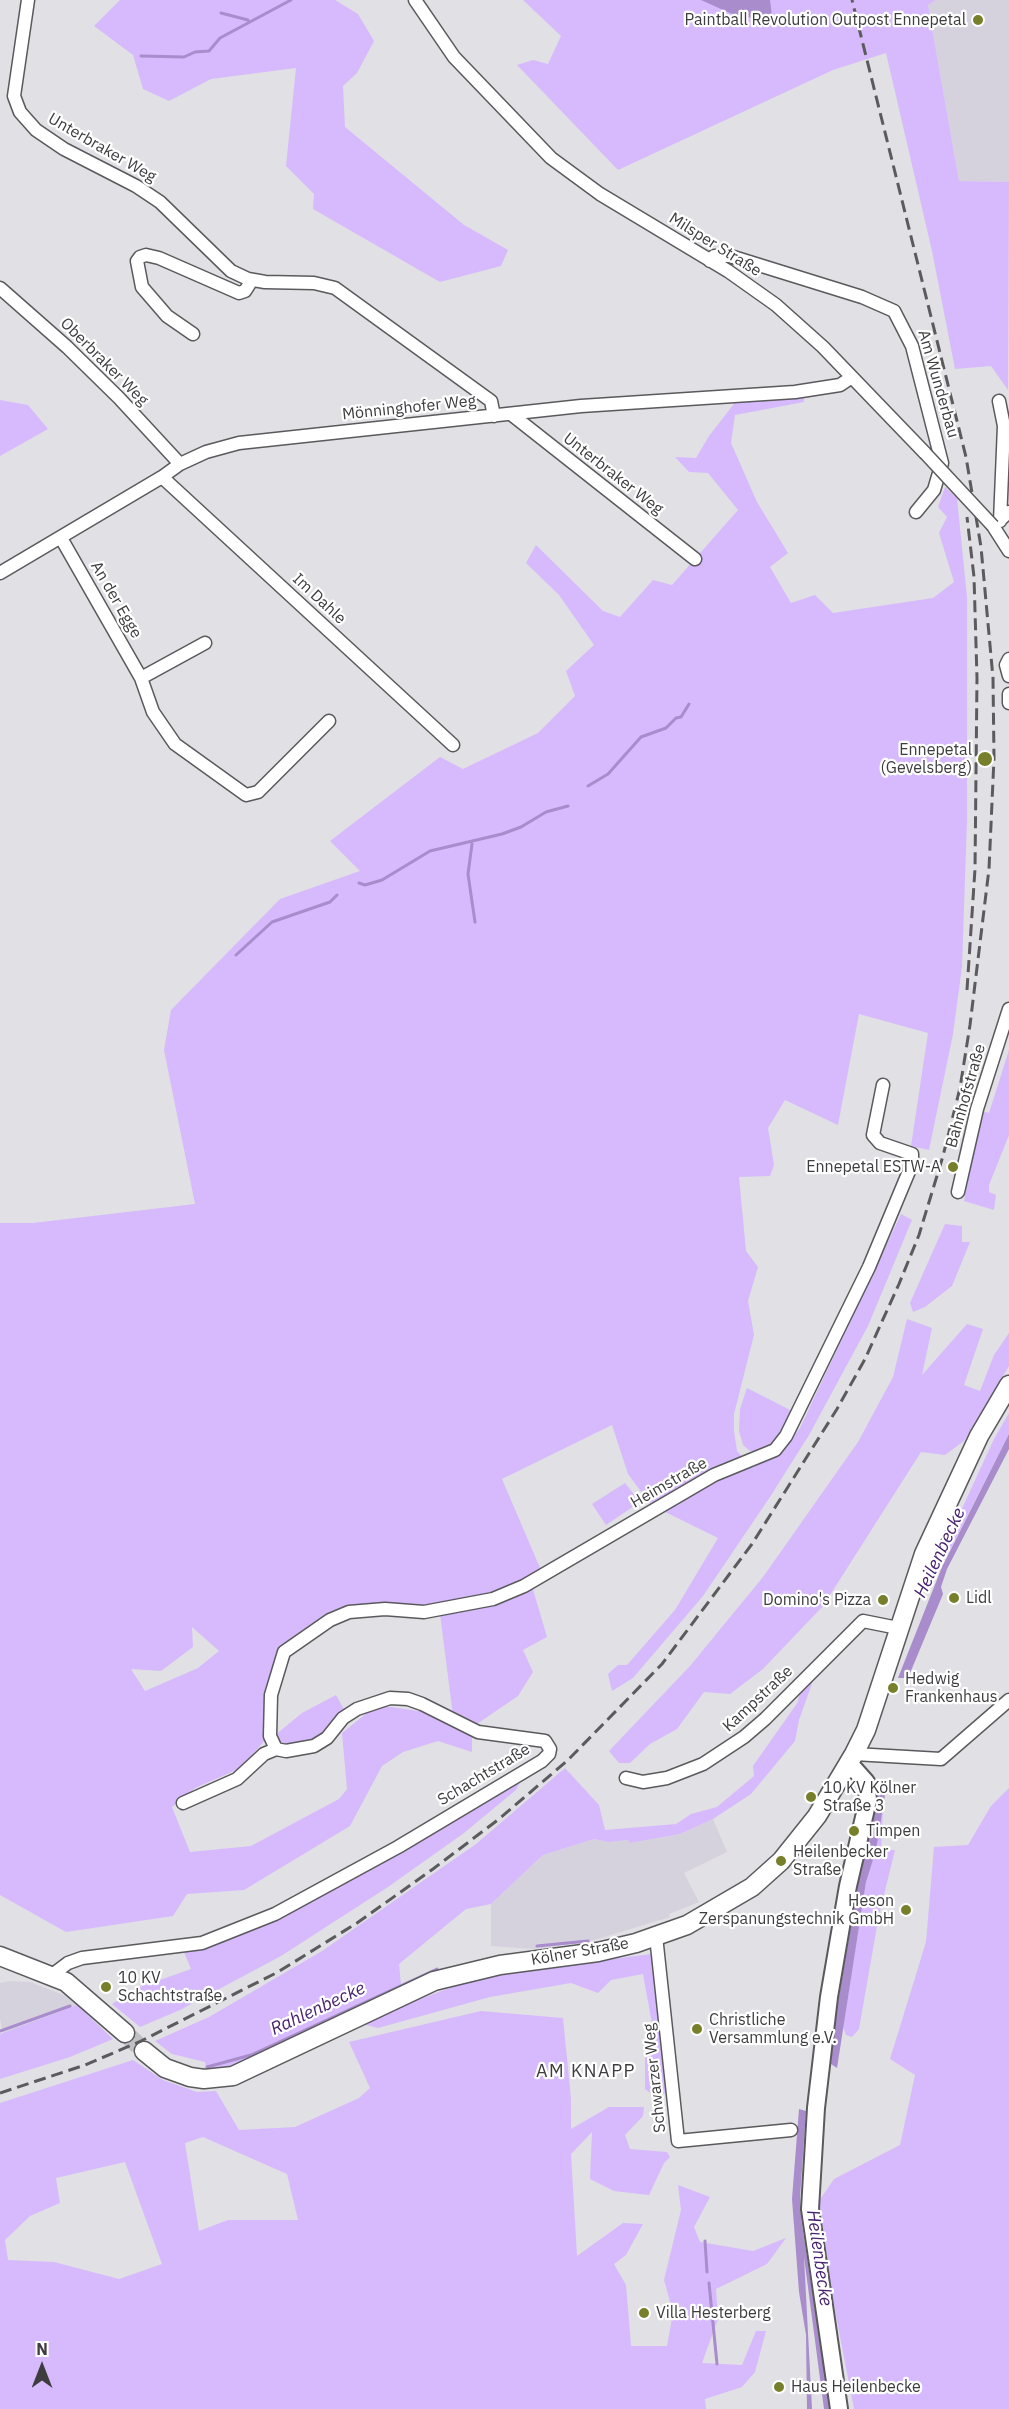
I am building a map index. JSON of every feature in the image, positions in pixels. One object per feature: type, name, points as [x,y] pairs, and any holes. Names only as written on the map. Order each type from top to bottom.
[{"type":"main road","name":"Kölner Straße","points":[[144,2051],[165,2068],[190,2077],[204,2079],[233,2076],[434,1982],[500,1965],[598,1952],[657,1936],[710,1914],[734,1900],[768,1873],[818,1816],[851,1759],[866,1730],[924,1554],[979,1436],[1009,1385]]},
{"type":"main road","points":[[839,2409],[810,2209],[816,2108],[829,1997],[848,1886],[868,1800],[866,1782],[851,1759]]},
{"type":"main road","points":[[0,1956],[52,1975],[78,1991],[125,2033]]},
{"type":"main road","points":[[0,1967],[20,1965]]},
{"type":"street","name":"Unterbraker Weg","points":[[28,0],[14,96],[28,121],[64,149],[136,186],[160,202],[231,271],[252,280],[314,283],[335,288],[491,401],[494,416]]},
{"type":"street","name":"Milsper Straße","points":[[415,0],[454,57],[551,158],[600,194],[776,304],[852,377],[925,453],[1001,520]]},
{"type":"street","points":[[193,334],[166,316],[142,287],[137,261],[140,257],[146,255],[159,258],[239,293],[246,291],[252,280]]},
{"type":"street","name":"Am Wunderbau","points":[[710,261],[714,256],[730,256],[862,297],[894,311],[912,346],[942,463],[934,490],[916,512]]},
{"type":"street","name":"Oberbraker Weg","points":[[0,288],[75,354],[180,464]]},
{"type":"street","name":"Mönninghofer Weg","points":[[0,573],[180,464],[206,452],[239,443],[581,406],[795,392],[840,385],[852,377]]},
{"type":"street","points":[[999,401],[1004,426],[1001,520],[1009,551]]},
{"type":"street","name":"Unterbraker Weg","points":[[511,414],[695,559]]},
{"type":"street","name":"Im Dahle","points":[[162,477],[453,745]]},
{"type":"street","name":"An der Egge","points":[[61,538],[141,678],[153,712],[175,744],[246,795],[258,792],[329,721]]},
{"type":"street","points":[[141,678],[205,643]]},
{"type":"street","points":[[1009,659],[1006,665],[1009,676]]},
{"type":"street","points":[[1009,694],[1009,703]]},
{"type":"street","name":"Bahnhofstraße","points":[[958,1192],[977,1109],[1009,1009]]},
{"type":"street","name":"Heimstraße","points":[[276,1749],[270,1736],[271,1695],[284,1652],[330,1620],[349,1612],[385,1609],[424,1612],[493,1599],[524,1586],[714,1475],[775,1450],[786,1436],[869,1267],[912,1164],[912,1154],[880,1143],[873,1135],[884,1085]]},
{"type":"street","name":"Kampstraße","points":[[626,1778],[643,1782],[667,1778],[703,1764],[744,1737],[765,1719],[863,1621],[898,1628]]},
{"type":"street","name":"Schachtstraße","points":[[52,1975],[82,1958],[202,1943],[265,1918],[398,1847],[542,1761],[549,1754],[550,1749],[545,1741],[478,1732],[408,1699],[390,1698],[357,1709],[343,1718],[327,1738],[314,1746],[286,1751],[276,1749],[255,1760],[237,1779],[183,1803]]},
{"type":"street","points":[[851,1759],[941,1759],[1009,1700]]},
{"type":"street","name":"Schwarzer Weg","points":[[657,1936],[678,2141],[791,2130]]},
{"type":"shaded area","points":[[120,0],[335,0],[358,14],[374,41],[357,73],[343,86],[345,127],[464,225],[508,250],[501,266],[440,282],[313,209],[314,194],[286,166],[296,68],[211,79],[169,101],[143,89],[133,55],[94,26]]},
{"type":"shaded area","points":[[523,0],[936,0],[928,5],[959,181],[1009,182],[1008,390],[991,366],[955,369],[932,251],[886,53],[833,70],[618,170],[517,65],[533,60],[548,64],[561,36]]},
{"type":"shaded area","points":[[701,0],[770,0],[772,16],[741,18]]},
{"type":"shaded area","name":"Paintball Revolution Outpost Ennepetal","points":[[936,0],[1009,0],[1009,182],[959,181],[928,5]]},
{"type":"shaded area","points":[[804,391],[804,402],[735,415],[731,443],[757,502],[788,553],[770,567],[791,603],[815,595],[833,613],[933,598],[954,582],[939,533],[947,517],[938,507],[945,487],[957,498],[967,597],[967,820],[962,967],[953,1034],[929,1150],[911,1146],[928,1033],[859,1014],[838,1125],[785,1100],[768,1128],[774,1165],[770,1176],[739,1177],[746,1251],[758,1267],[748,1301],[754,1335],[734,1414],[734,1431],[737,1451],[752,1468],[781,1452],[800,1428],[901,1214],[912,1220],[868,1326],[809,1435],[770,1497],[703,1596],[633,1678],[612,1691],[608,1674],[618,1665],[627,1665],[675,1610],[718,1538],[651,1505],[628,1474],[612,1425],[502,1479],[540,1568],[529,1576],[547,1637],[523,1650],[533,1672],[518,1696],[474,1726],[453,1716],[439,1606],[385,1605],[348,1609],[281,1651],[266,1706],[265,1740],[241,1768],[195,1788],[172,1807],[190,1852],[251,1846],[339,1799],[347,1789],[342,1733],[377,1705],[425,1712],[472,1733],[472,1752],[438,1741],[403,1752],[382,1766],[350,1826],[244,1890],[187,1894],[173,1916],[66,1932],[0,1895],[0,1223],[33,1223],[195,1204],[164,1050],[171,1010],[280,899],[360,871],[330,841],[440,757],[463,769],[538,733],[575,696],[566,671],[594,645],[559,595],[526,563],[536,545],[603,611],[620,617],[653,580],[672,585],[738,510],[708,473],[689,472],[675,457],[696,458],[709,436],[737,400]],"holes":[[[192,1627],[219,1651],[198,1668],[145,1691],[131,1669],[161,1671],[193,1647]]]},
{"type":"shaded area","points":[[0,400],[28,405],[48,429],[0,456]]},
{"type":"shaded area","points":[[1009,1050],[1009,1135],[989,1185],[989,1192],[996,1195],[994,1210],[964,1201],[982,1111],[989,1113]]},
{"type":"shaded area","points":[[945,1224],[962,1226],[962,1242],[970,1242],[952,1286],[925,1307],[913,1312],[910,1303]]},
{"type":"shaded area","points":[[907,1319],[932,1328],[922,1375],[967,1324],[983,1329],[964,1385],[980,1391],[994,1355],[1009,1333],[1009,1366],[964,1441],[945,1455],[921,1452],[823,1606],[763,1669],[730,1694],[704,1692],[677,1729],[650,1744],[630,1763],[619,1763],[609,1751],[690,1666],[763,1577],[858,1442],[893,1377]]},
{"type":"shaded area","points":[[747,1388],[794,1412],[774,1444],[762,1451],[750,1451],[743,1445],[739,1431],[740,1409]]},
{"type":"shaded area","points":[[1009,1413],[1009,1434],[947,1556],[942,1552],[994,1439]]},
{"type":"shaded area","points":[[1009,1434],[1009,1449],[947,1569],[941,1587],[943,1594],[908,1678],[898,1678],[942,1567]]},
{"type":"shaded area","points":[[625,1483],[640,1502],[606,1525],[592,1504]]},
{"type":"shaded area","points":[[814,1678],[799,1720],[795,1741],[751,1794],[713,1819],[680,1834],[630,1843],[628,1840],[608,1842],[594,1839],[543,1855],[491,1904],[466,1909],[399,1964],[401,1985],[239,2065],[207,2071],[205,2062],[172,2054],[155,2041],[209,2017],[322,1951],[476,1844],[565,1768],[599,1805],[605,1830],[676,1824],[691,1814],[717,1807],[754,1776],[753,1766],[798,1702],[799,1695]]},
{"type":"shaded area","points":[[336,1695],[346,1713],[321,1736],[288,1746],[277,1741],[274,1736],[302,1713]]},
{"type":"shaded area","points":[[521,1780],[516,1790],[464,1833],[388,1887],[281,1956],[180,2010],[140,2027],[112,2004],[137,1988],[191,1969],[184,1952],[215,1946],[216,1943]]},
{"type":"shaded area","points":[[1009,1788],[1009,2409],[854,2409],[815,2207],[834,2179],[900,2145],[915,2075],[890,2059],[926,1942],[934,1847],[968,1845],[991,1806]]},
{"type":"shaded area","points":[[886,1789],[876,1850],[866,1882],[837,2068],[831,2064],[836,2013],[859,1879],[877,1790]]},
{"type":"shaded area","points":[[883,1810],[881,1850],[895,1850],[879,1915],[859,2029],[852,2037],[846,2035],[843,2027],[866,1882]]},
{"type":"shaded area","points":[[713,1819],[727,1852],[684,1873],[699,1902],[669,1914],[670,1917],[591,1941],[534,1949],[491,1946],[491,1904],[543,1855],[594,1839],[608,1842],[628,1840],[630,1843],[680,1834]]},
{"type":"shaded area","points":[[652,1954],[667,2092],[654,2096],[645,2089],[645,2042],[653,2029],[643,1974],[611,1980],[598,1993],[571,1983],[490,1997],[378,2028],[366,2025],[367,2019],[484,1975]]},
{"type":"shaded area","points":[[30,1982],[66,1996],[77,2005],[3,2033],[0,2019],[0,1983]]},
{"type":"shaded area","points":[[77,2005],[113,2039],[70,2057],[0,2079],[0,2034]]},
{"type":"shaded area","points":[[481,2011],[563,2018],[571,2099],[571,2129],[609,2107],[644,2107],[643,2116],[625,2135],[630,2149],[667,2152],[670,2157],[664,2163],[649,2195],[614,2191],[590,2179],[592,2132],[571,2154],[577,2256],[623,2223],[643,2224],[626,2255],[614,2264],[626,2285],[631,2346],[667,2346],[673,2312],[664,2280],[681,2210],[678,2185],[710,2197],[694,2227],[700,2242],[753,2251],[786,2238],[767,2264],[716,2289],[718,2319],[702,2363],[742,2365],[756,2331],[766,2331],[755,2372],[742,2387],[705,2399],[706,2409],[0,2409],[0,2103],[133,2060],[163,2080],[197,2092],[216,2091],[239,2130],[295,2127],[359,2098],[370,2088],[349,2042]],"holes":[[[203,2137],[287,2174],[298,2220],[228,2220],[199,2231],[185,2143]],[[125,2162],[162,2264],[119,2279],[54,2262],[8,2260],[5,2240],[30,2216],[60,2203],[56,2178]]]},
{"type":"shaded area","points":[[799,2109],[806,2111],[800,2197],[801,2218],[830,2409],[824,2409],[804,2257],[812,2409],[807,2409],[806,2335],[799,2292],[792,2199]]},
{"type":"waterway","points":[[141,56],[184,57],[195,52],[209,51],[220,38],[291,0]]},
{"type":"waterway","points":[[221,13],[248,20]]},
{"type":"waterway","points":[[588,786],[608,774],[641,737],[666,728],[676,718],[681,717],[689,704]]},
{"type":"waterway","points":[[359,883],[365,885],[382,880],[430,851],[502,834],[521,827],[546,812],[568,806]]},
{"type":"waterway","points":[[472,844],[468,874],[475,922]]},
{"type":"waterway","points":[[236,955],[272,922],[330,902],[337,895]]},
{"type":"waterway","points":[[811,1855],[823,1852]]},
{"type":"waterway","points":[[537,1946],[588,1941]]},
{"type":"waterway","name":"Rahlenbecke","points":[[207,2067],[251,2055],[437,1969]]},
{"type":"waterway","name":"Rahlenbecke","points":[[0,2031],[70,2006]]},
{"type":"waterway","points":[[705,2241],[707,2272]]},
{"type":"waterway","points":[[709,2283],[717,2364]]},
{"type":"tunnel","points":[[125,2033],[144,2051]]},
{"type":"railway","points":[[0,2093],[85,2065],[139,2042],[278,1972],[357,1923],[433,1869],[499,1819],[568,1760],[662,1664],[752,1544],[837,1409],[865,1359],[919,1235],[943,1156],[960,1088],[970,1025],[989,869],[994,758],[993,678],[981,547],[966,457],[852,0]]},
{"type":"railway","points":[[967,517],[974,577],[977,678],[975,869],[967,990]]},
{"type":"place","name":"Paintball Revolution Outpost Ennepetal","points":[[978,20]]},
{"type":"place","name":"Ennepetal (Gevelsberg)","points":[[985,759]]},
{"type":"place","name":"Ennepetal ESTW-A","points":[[953,1167]]},
{"type":"place","name":"Lidl","points":[[954,1598]]},
{"type":"place","name":"Domino's Pizza","points":[[883,1600]]},
{"type":"place","name":"Hedwig Frankenhaus","points":[[893,1688]]},
{"type":"place","name":"10 KV Kölner Straße 3","points":[[811,1797]]},
{"type":"place","name":"Timpen","points":[[854,1831]]},
{"type":"place","name":"Heilenbecker Straße","points":[[781,1861]]},
{"type":"place","name":"Heson Zerspanungstechnik GmbH","points":[[906,1910]]},
{"type":"place","name":"10 KV Schachtstraße","points":[[106,1987]]},
{"type":"place","name":"Christliche Versammlung e.V.","points":[[697,2029]]},
{"type":"place","name":"Villa Hesterberg","points":[[644,2313]]},
{"type":"place","name":"Haus Heilenbecke","points":[[779,2387]]},
{"type":"district","name":"AM KNAPP","points":[[586,2072]]},
{"type":"water label","name":"Heilenbecke","points":[[940,1553]]},
{"type":"water label","name":"Heilenbecke","points":[[819,2258]]}]
